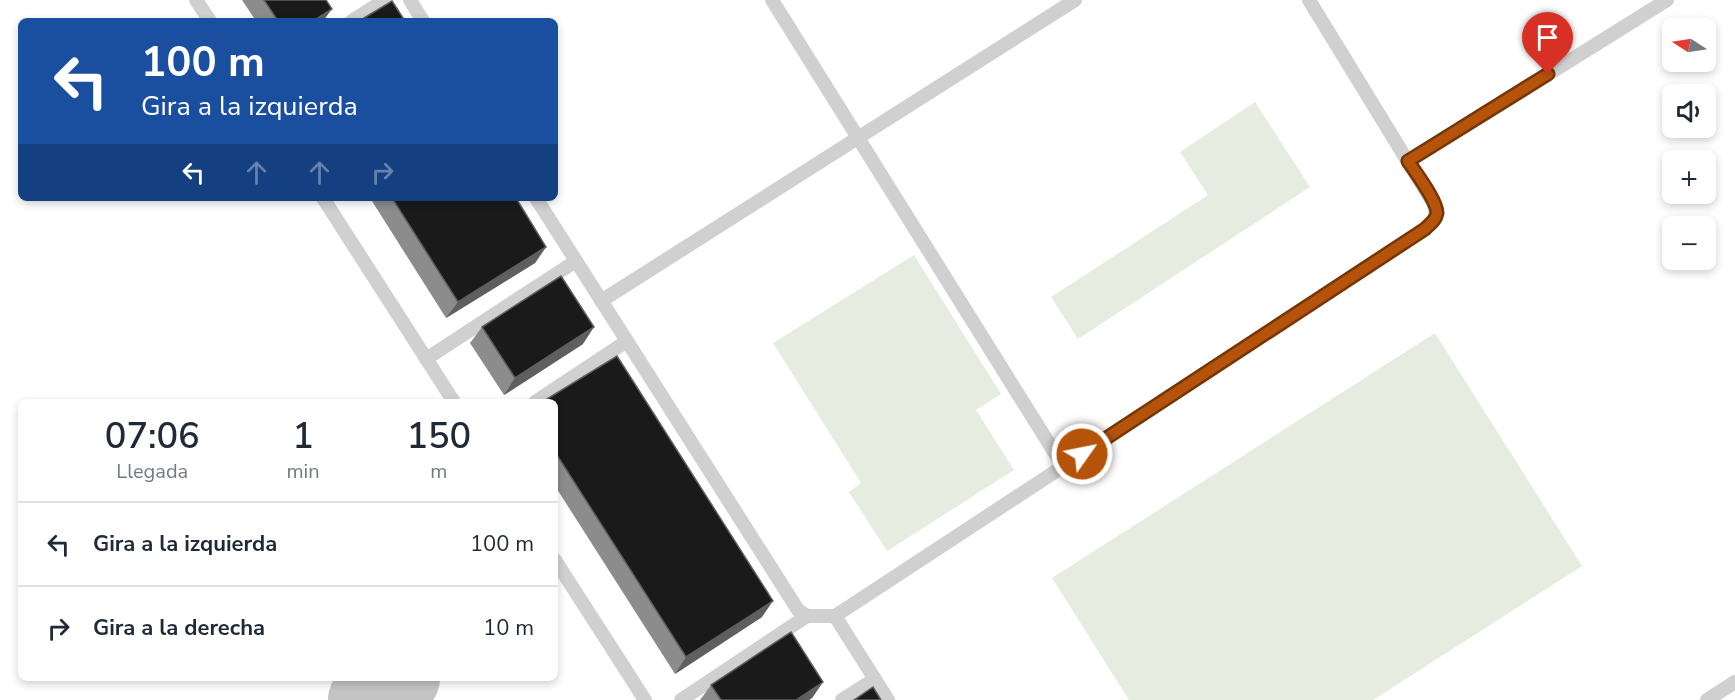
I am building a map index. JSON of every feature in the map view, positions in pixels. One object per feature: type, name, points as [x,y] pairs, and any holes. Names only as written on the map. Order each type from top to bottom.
[{"type":"lane","points":[[197,0],[208,18]]},
{"type":"lane","points":[[357,18],[385,0]]},
{"type":"lane","points":[[410,0],[421,18]]},
{"type":"lane","points":[[772,0],[1063,466]]},
{"type":"lane","points":[[602,301],[1075,0]]},
{"type":"lane","points":[[538,201],[798,610],[807,616],[835,616],[1425,229],[1435,220],[1437,212],[1432,201],[1309,0]]},
{"type":"lane","points":[[1408,161],[1667,0]]},
{"type":"lane","points":[[325,201],[452,399]]},
{"type":"lane","points":[[426,359],[576,261]]},
{"type":"lane","points":[[540,399],[627,341]]},
{"type":"lane","points":[[558,565],[645,700]]},
{"type":"lane","points":[[681,700],[807,616]]},
{"type":"lane","points":[[835,616],[888,700]]},
{"type":"lane","points":[[842,700],[875,679]]},
{"type":"lane","points":[[1707,700],[1735,682]]},
{"type":"shaded area","points":[[1255,102],[1310,187],[1078,339],[1051,297],[1208,195],[1180,152]]},
{"type":"shaded area","points":[[914,255],[1001,394],[976,410],[1014,470],[887,551],[849,492],[861,483],[773,343]]},
{"type":"shaded area","points":[[1435,333],[1582,566],[1373,700],[1129,700],[1052,578]]},
{"type":"building","points":[[264,0],[326,0],[332,9],[318,18],[276,18]]},
{"type":"building","points":[[392,1],[403,18],[364,18]]},
{"type":"building","points":[[394,201],[518,201],[546,247],[458,302]]},
{"type":"building","points":[[561,276],[594,327],[515,378],[482,327]]},
{"type":"building","points":[[617,356],[773,601],[686,657],[558,457],[558,399],[547,399]]},
{"type":"building","points":[[791,632],[823,682],[796,700],[721,700],[711,685]]},
{"type":"building","points":[[873,687],[881,700],[854,700]]},
{"type":"taxiway","points":[[367,700],[396,681]]},
{"type":"route","points":[[1082,454],[1425,229],[1435,220],[1437,212],[1408,161],[1548,74]]}]
